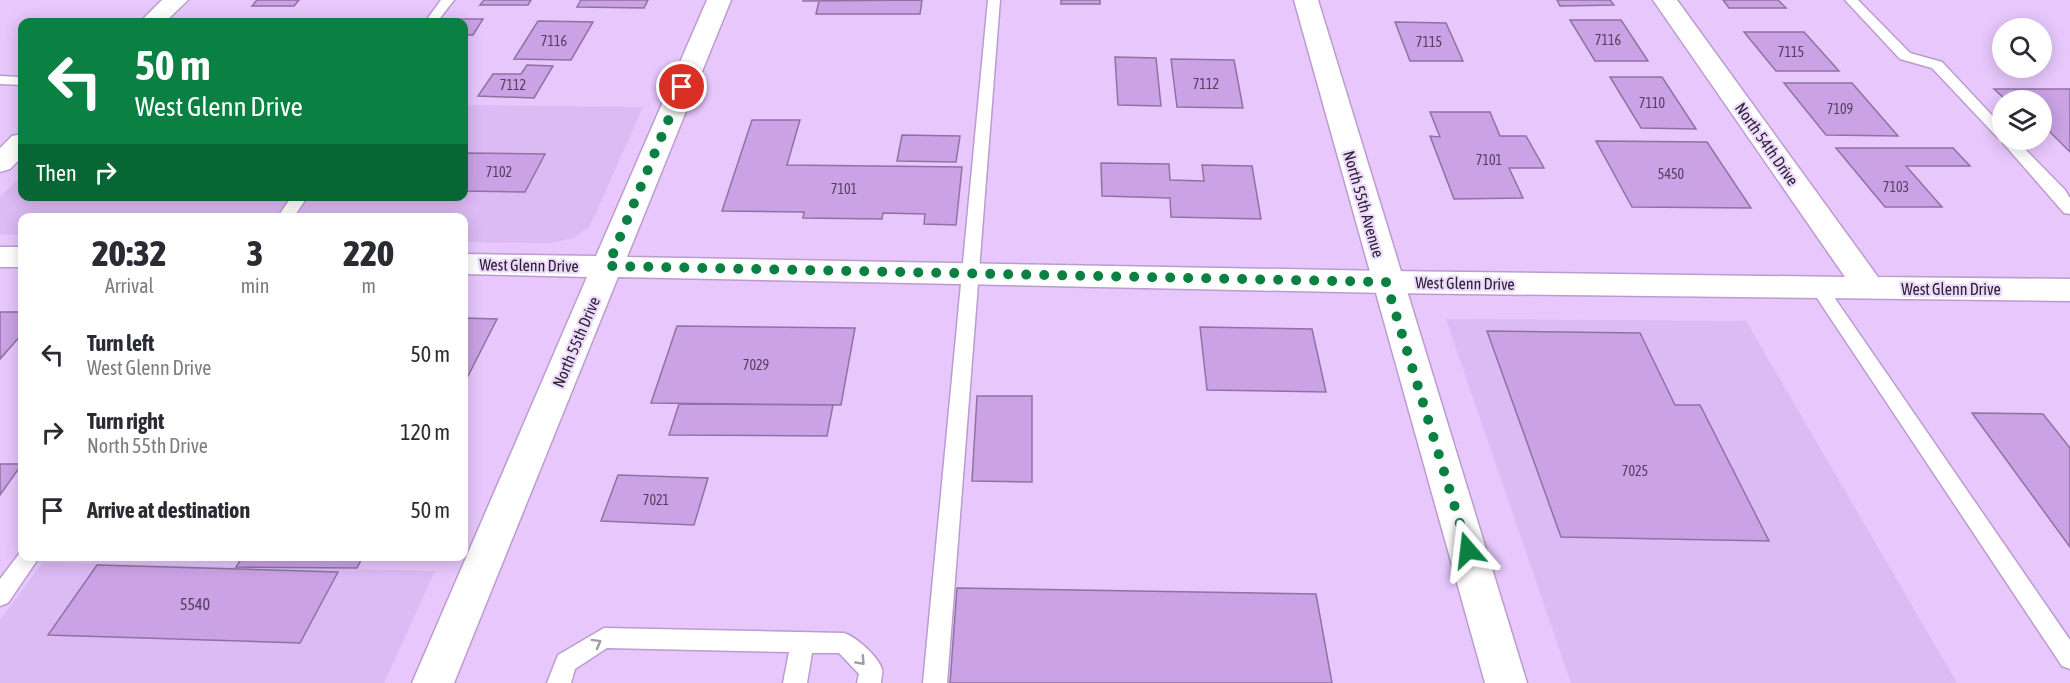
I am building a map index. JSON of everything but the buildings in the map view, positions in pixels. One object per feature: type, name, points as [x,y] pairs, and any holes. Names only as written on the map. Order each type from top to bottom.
[{"type":"street","points":[[156,18],[176,0]]},
{"type":"street","name":"North 55th Drive","points":[[433,683],[719,0]]},
{"type":"street","name":"North 55th Avenue","points":[[1306,0],[1386,282],[1506,683]]},
{"type":"street","name":"North 54th Drive","points":[[1665,0],[1870,289]]},
{"type":"street","points":[[0,163],[18,146]]},
{"type":"street","points":[[0,257],[18,257]]},
{"type":"street","name":"West Glenn Drive","points":[[468,264],[1386,282],[2070,290]]},
{"type":"lane","points":[[434,18],[448,0]]},
{"type":"lane","points":[[935,683],[994,0]]},
{"type":"lane","points":[[1851,0],[1905,56],[1937,65],[1992,123]]},
{"type":"lane","points":[[0,80],[18,81]]},
{"type":"lane","points":[[2018,150],[2060,194],[2070,209]]},
{"type":"lane","points":[[1819,288],[2070,659]]},
{"type":"lane","points":[[0,596],[26,561]]},
{"type":"lane","points":[[559,683],[566,662],[604,638],[844,643],[871,671],[868,683]]},
{"type":"lane","points":[[795,683],[802,642]]},
{"type":"shaded area","points":[[468,105],[643,107],[590,226],[574,238],[551,243],[468,242],[468,213],[18,213],[18,235],[0,234],[0,197],[18,179],[18,201],[468,201]]},
{"type":"shaded area","points":[[1446,319],[1746,321],[1957,683],[1571,683]]},
{"type":"shaded area","points":[[43,562],[435,571],[384,683],[0,683],[0,620]]},
{"type":"route","points":[[682,87],[608,266],[1386,282],[1468,550]]}]
